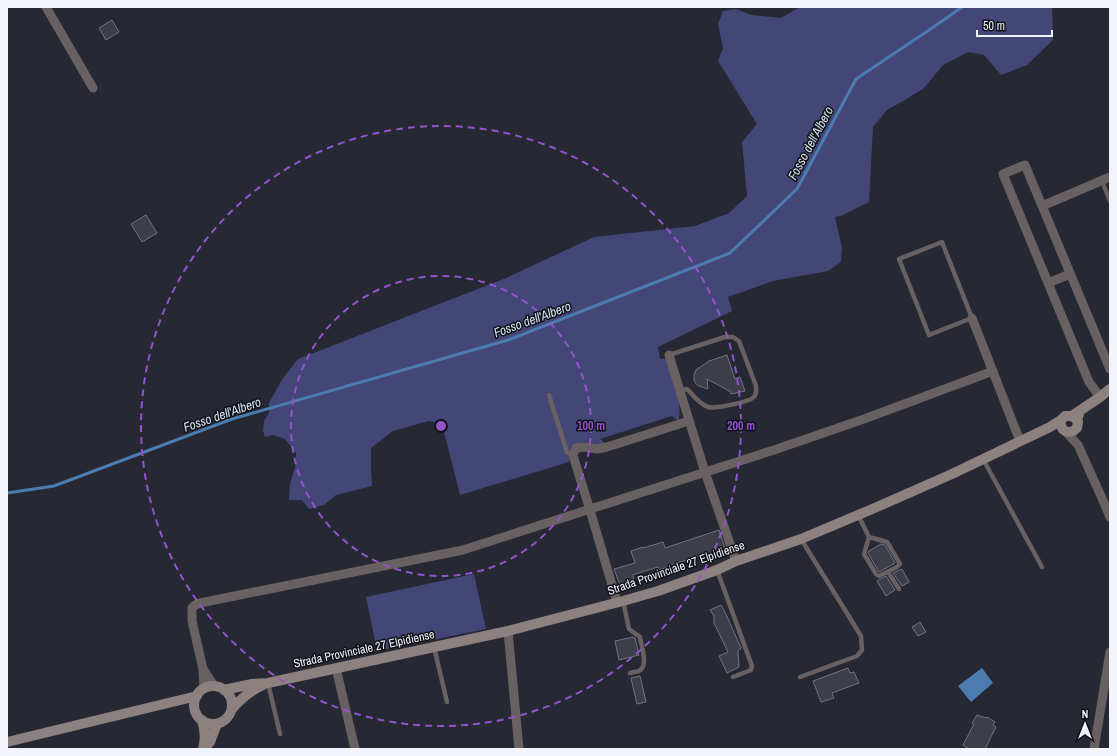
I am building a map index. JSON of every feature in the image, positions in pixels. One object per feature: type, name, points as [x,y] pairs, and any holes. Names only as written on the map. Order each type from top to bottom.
[{"type":"main road","name":"Strada Provinciale 27 Elpidiense","points":[[1063,426],[1065,416],[1076,417],[1110,389]]},
{"type":"main road","name":"Strada Provinciale 27 Elpidiense","points":[[1063,426],[1069,432],[1072,432],[1077,428],[1076,417]]},
{"type":"main road","name":"Strada Provinciale 27 Elpidiense","points":[[224,690],[252,684],[268,683],[508,631],[658,591],[801,539],[952,474],[1050,428],[1063,426]]},
{"type":"main road","name":"Strada Provinciale 27 Elpidiense","points":[[217,724],[227,718],[241,698],[254,689],[268,683]]},
{"type":"main road","points":[[7,742],[175,702],[196,696],[204,689],[214,686],[224,690],[228,694],[231,698],[232,709]]},
{"type":"main road","points":[[195,712],[194,707],[196,696]]},
{"type":"main road","points":[[175,702],[187,706],[195,712],[198,717],[207,723],[217,724],[210,742],[204,749]]},
{"type":"main road","points":[[202,720],[206,741],[204,749]]},
{"type":"street","points":[[46,7],[93,88]]},
{"type":"street","points":[[1100,397],[1089,382],[1003,174],[1025,165],[1070,274],[1106,352],[1110,370]]},
{"type":"street","points":[[1042,206],[1106,179]]},
{"type":"street","points":[[1048,283],[1070,274]]},
{"type":"street","points":[[972,318],[1020,441]]},
{"type":"street","points":[[669,355],[705,472],[736,562]]},
{"type":"street","points":[[204,689],[203,669],[192,621],[192,608],[195,605],[463,550],[777,449],[864,419],[993,371]]},
{"type":"street","points":[[1076,417],[1078,446]]},
{"type":"street","points":[[620,602],[573,455],[576,448],[584,447],[597,449],[607,447],[689,421]]},
{"type":"street","points":[[1063,426],[1078,446],[1103,498],[1110,517]]},
{"type":"street","points":[[508,631],[519,749]]},
{"type":"street","points":[[1094,749],[1110,652]]},
{"type":"street","points":[[336,668],[355,749]]},
{"type":"street","points":[[203,669],[214,686]]},
{"type":"lane","points":[[1106,179],[1110,201]]},
{"type":"lane","points":[[942,242],[972,318],[929,335],[899,259],[942,242]]},
{"type":"lane","points":[[669,355],[725,337],[733,337],[739,341],[756,386],[757,393],[755,397],[749,400],[715,408],[707,407],[698,401],[687,389],[680,391]]},
{"type":"lane","points":[[549,395],[567,452],[573,455]]},
{"type":"lane","points":[[983,459],[1042,567]]},
{"type":"lane","points":[[858,515],[869,536],[864,554],[876,574],[879,576],[897,567],[900,564],[887,542],[869,536]]},
{"type":"lane","points":[[800,677],[857,656],[862,650],[861,636],[801,539]]},
{"type":"lane","points":[[718,570],[752,666],[751,670],[733,676]]},
{"type":"lane","points":[[888,572],[899,589]]},
{"type":"lane","points":[[620,602],[629,629],[640,637],[645,662],[641,670],[630,673]]},
{"type":"lane","points":[[434,647],[447,702]]},
{"type":"lane","points":[[268,683],[280,734]]},
{"type":"shaded area","points":[[800,7],[1052,7],[1053,40],[1027,65],[1001,75],[984,55],[968,52],[943,65],[924,88],[887,110],[873,127],[869,202],[843,215],[835,217],[842,248],[841,262],[828,271],[773,281],[728,297],[732,311],[658,347],[660,359],[667,358],[676,390],[679,407],[678,421],[672,416],[600,439],[606,444],[584,442],[572,446],[569,462],[460,495],[442,424],[429,421],[393,431],[371,448],[372,486],[336,495],[324,505],[309,509],[302,500],[289,500],[290,484],[296,464],[296,453],[285,439],[273,435],[265,437],[263,431],[264,421],[269,413],[269,403],[283,378],[298,359],[506,278],[594,237],[695,226],[729,213],[747,196],[742,142],[757,124],[718,61],[723,48],[718,24],[723,11],[736,9],[751,15],[781,18]]},
{"type":"shaded area","points":[[474,574],[486,629],[377,651],[366,597]]},
{"type":"shaded area","points":[[982,668],[993,683],[971,702],[958,686]]},
{"type":"building","points":[[112,20],[119,32],[106,40],[99,28]]},
{"type":"building","points":[[146,215],[157,233],[142,242],[131,224]]},
{"type":"building","points":[[727,355],[735,379],[740,377],[745,391],[731,394],[731,392],[707,379],[708,389],[696,384],[694,375],[696,370],[709,361]]},
{"type":"building","points":[[719,530],[725,548],[659,570],[658,567],[632,575],[634,579],[620,585],[614,569],[635,563],[631,551],[663,542],[665,548]]},
{"type":"building","points":[[881,544],[885,545],[895,563],[879,572],[868,553]]},
{"type":"building","points":[[902,569],[909,582],[902,586],[893,573]]},
{"type":"building","points":[[886,576],[895,590],[886,596],[877,581]]},
{"type":"building","points":[[721,605],[741,648],[738,651],[739,667],[727,673],[719,656],[728,652],[714,623],[714,616],[710,610]]},
{"type":"building","points":[[920,622],[926,632],[918,636],[912,627]]},
{"type":"building","points":[[633,637],[635,638],[639,655],[619,660],[615,641]]},
{"type":"building","points":[[848,668],[850,673],[854,672],[859,683],[832,693],[834,698],[821,702],[813,681]]},
{"type":"building","points":[[640,676],[646,702],[637,704],[631,678]]},
{"type":"building","points":[[977,715],[987,717],[995,722],[993,725],[996,727],[985,749],[969,749],[963,745]]},
{"type":"waterway","name":"Fosso dell'Albero","points":[[7,493],[54,486],[232,419],[508,340],[730,253],[797,189],[856,79],[962,7]]}]
